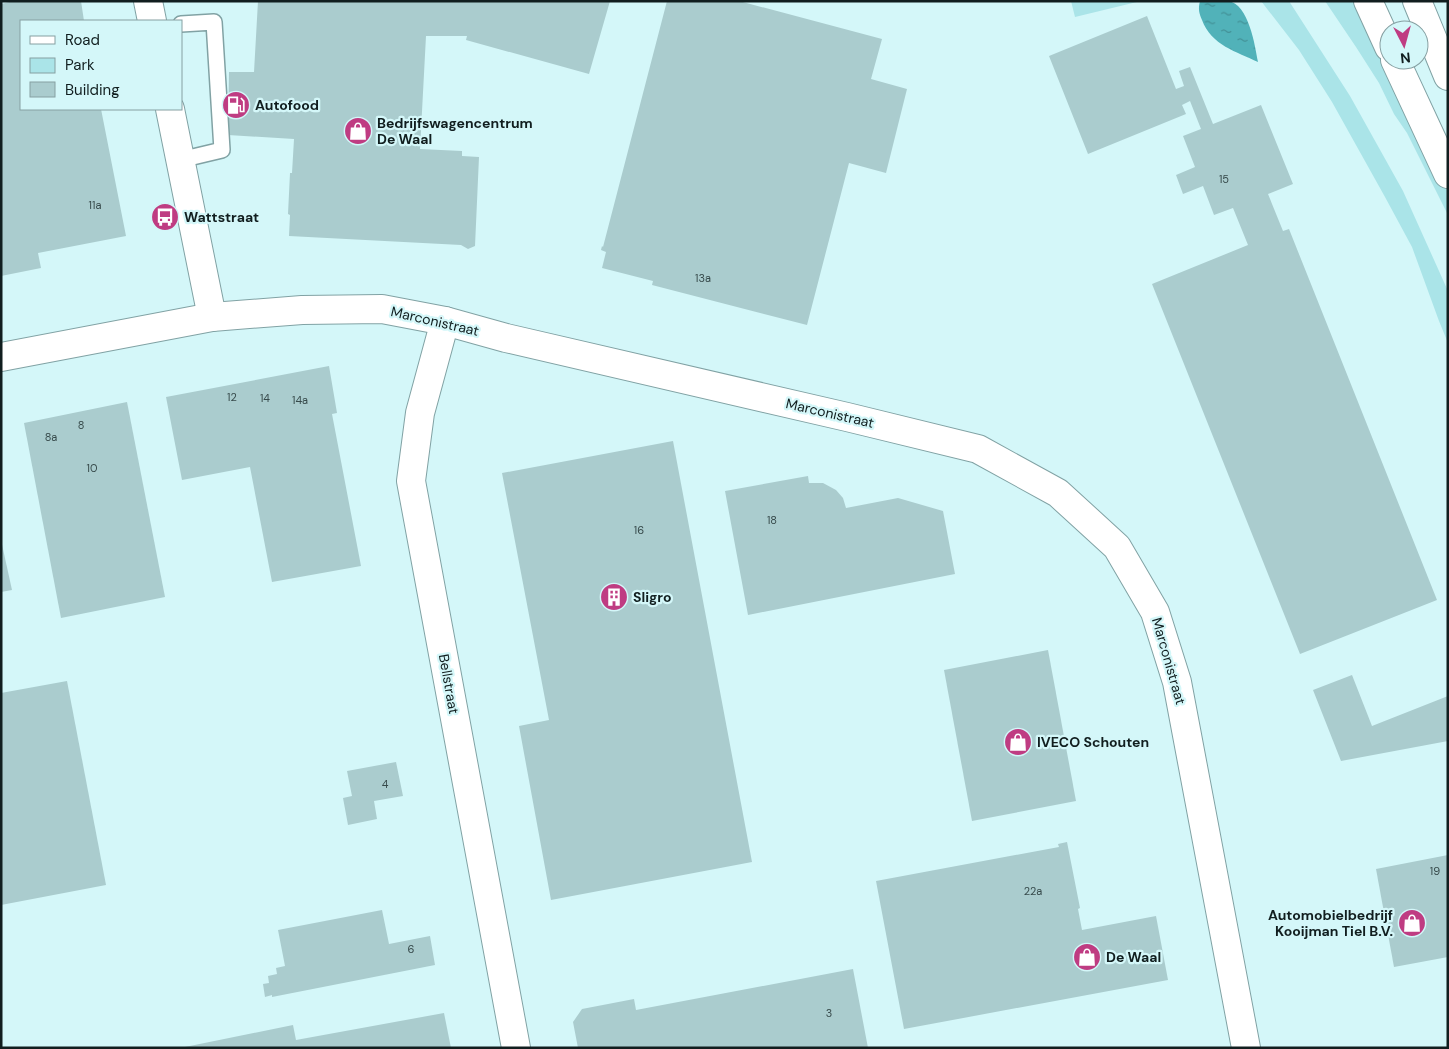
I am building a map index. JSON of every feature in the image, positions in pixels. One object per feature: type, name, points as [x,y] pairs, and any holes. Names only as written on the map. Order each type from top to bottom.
[{"type":"street","points":[[148,1],[152,20]]},
{"type":"street","points":[[1368,1],[1379,25]]},
{"type":"street","points":[[1417,1],[1448,76]]},
{"type":"street","points":[[1400,70],[1448,174]]},
{"type":"street","points":[[170,110],[212,317]]},
{"type":"street","name":"Marconistraat","points":[[1,357],[212,317],[302,310],[382,309],[445,321],[506,338],[978,449],[1058,493],[1117,547],[1155,612],[1178,682],[1246,1048]]},
{"type":"street","name":"Bellstraat","points":[[445,321],[420,413],[411,481],[516,1048]]},
{"type":"lane","points":[[180,160],[222,150],[214,22],[182,24]]},
{"type":"green space","points":[[1071,1],[1141,1],[1075,17]]},
{"type":"green space","points":[[1261,1],[1289,1],[1350,96],[1403,191],[1448,291],[1448,343],[1412,247],[1385,197],[1332,102],[1299,50]]},
{"type":"green space","points":[[1325,1],[1354,1],[1360,19],[1379,56],[1379,70],[1386,70],[1414,116],[1448,192],[1448,215],[1407,133],[1356,47]]},
{"type":"water","points":[[1200,1],[1228,1],[1235,4],[1241,10],[1250,27],[1258,62],[1233,51],[1212,36],[1206,29],[1200,15]]},
{"type":"building","points":[[14,1],[81,1],[84,20],[20,20],[20,110],[101,110],[126,236],[38,253],[41,268],[1,276],[1,4]]},
{"type":"building","points":[[258,1],[610,1],[589,74],[466,40],[467,36],[426,36],[420,149],[462,151],[462,156],[479,157],[475,246],[468,249],[461,245],[289,236],[290,173],[292,173],[294,139],[228,135],[229,72],[254,72]]},
{"type":"building","points":[[667,1],[739,1],[882,39],[871,79],[907,89],[886,173],[849,163],[807,325],[652,285],[653,281],[602,268],[606,252],[601,250]]},
{"type":"building","points":[[1147,16],[1176,89],[1184,86],[1179,71],[1190,67],[1213,124],[1261,105],[1293,184],[1268,194],[1283,231],[1289,229],[1437,600],[1300,654],[1152,284],[1248,245],[1233,208],[1214,215],[1203,186],[1183,194],[1176,175],[1195,167],[1183,136],[1201,129],[1190,101],[1182,105],[1186,114],[1088,154],[1049,56]]},
{"type":"building","points":[[329,366],[337,413],[332,414],[361,566],[272,582],[250,467],[182,480],[166,397]]},
{"type":"building","points":[[127,402],[165,597],[61,618],[24,423]]},
{"type":"building","name":"Sligro","points":[[673,441],[752,862],[551,900],[519,726],[549,720],[502,473]]},
{"type":"building","points":[[808,476],[809,483],[823,483],[836,490],[843,498],[846,508],[898,498],[943,511],[955,574],[748,615],[725,491]]},
{"type":"building","points":[[1,540],[12,590],[1,592]]},
{"type":"building","points":[[1048,650],[1076,801],[972,821],[944,670]]},
{"type":"building","points":[[1352,675],[1372,726],[1448,696],[1448,741],[1341,761],[1313,690]]},
{"type":"building","points":[[67,681],[106,885],[1,905],[1,693]]},
{"type":"building","points":[[396,762],[403,796],[374,801],[377,819],[348,825],[343,798],[352,796],[347,771]]},
{"type":"building","points":[[1067,842],[1080,908],[1078,909],[1082,930],[1156,916],[1168,980],[904,1029],[876,881],[1059,847],[1058,844]]},
{"type":"building","points":[[1448,855],[1448,957],[1394,967],[1376,869]]},
{"type":"building","points":[[382,910],[389,944],[430,936],[435,965],[265,997],[263,984],[269,983],[268,976],[277,974],[276,968],[285,966],[278,930]]},
{"type":"building","points":[[853,969],[868,1048],[578,1048],[573,1022],[582,1009],[634,999],[636,1010]]},
{"type":"building","points":[[444,1013],[451,1048],[180,1048],[293,1025],[296,1040]]},
{"type":"place","name":"Autofood","points":[[236,105]]},
{"type":"place","name":"Bedrijfswagencentrum De Waal","points":[[358,131]]},
{"type":"place","name":"Wattstraat","points":[[165,217]]},
{"type":"place","name":"Sligro","points":[[614,597]]},
{"type":"place","name":"IVECO Schouten","points":[[1018,742]]},
{"type":"place","name":"Automobielbedrijf Kooijman Tiel B.V.","points":[[1412,923]]},
{"type":"place","name":"De Waal","points":[[1087,957]]}]
